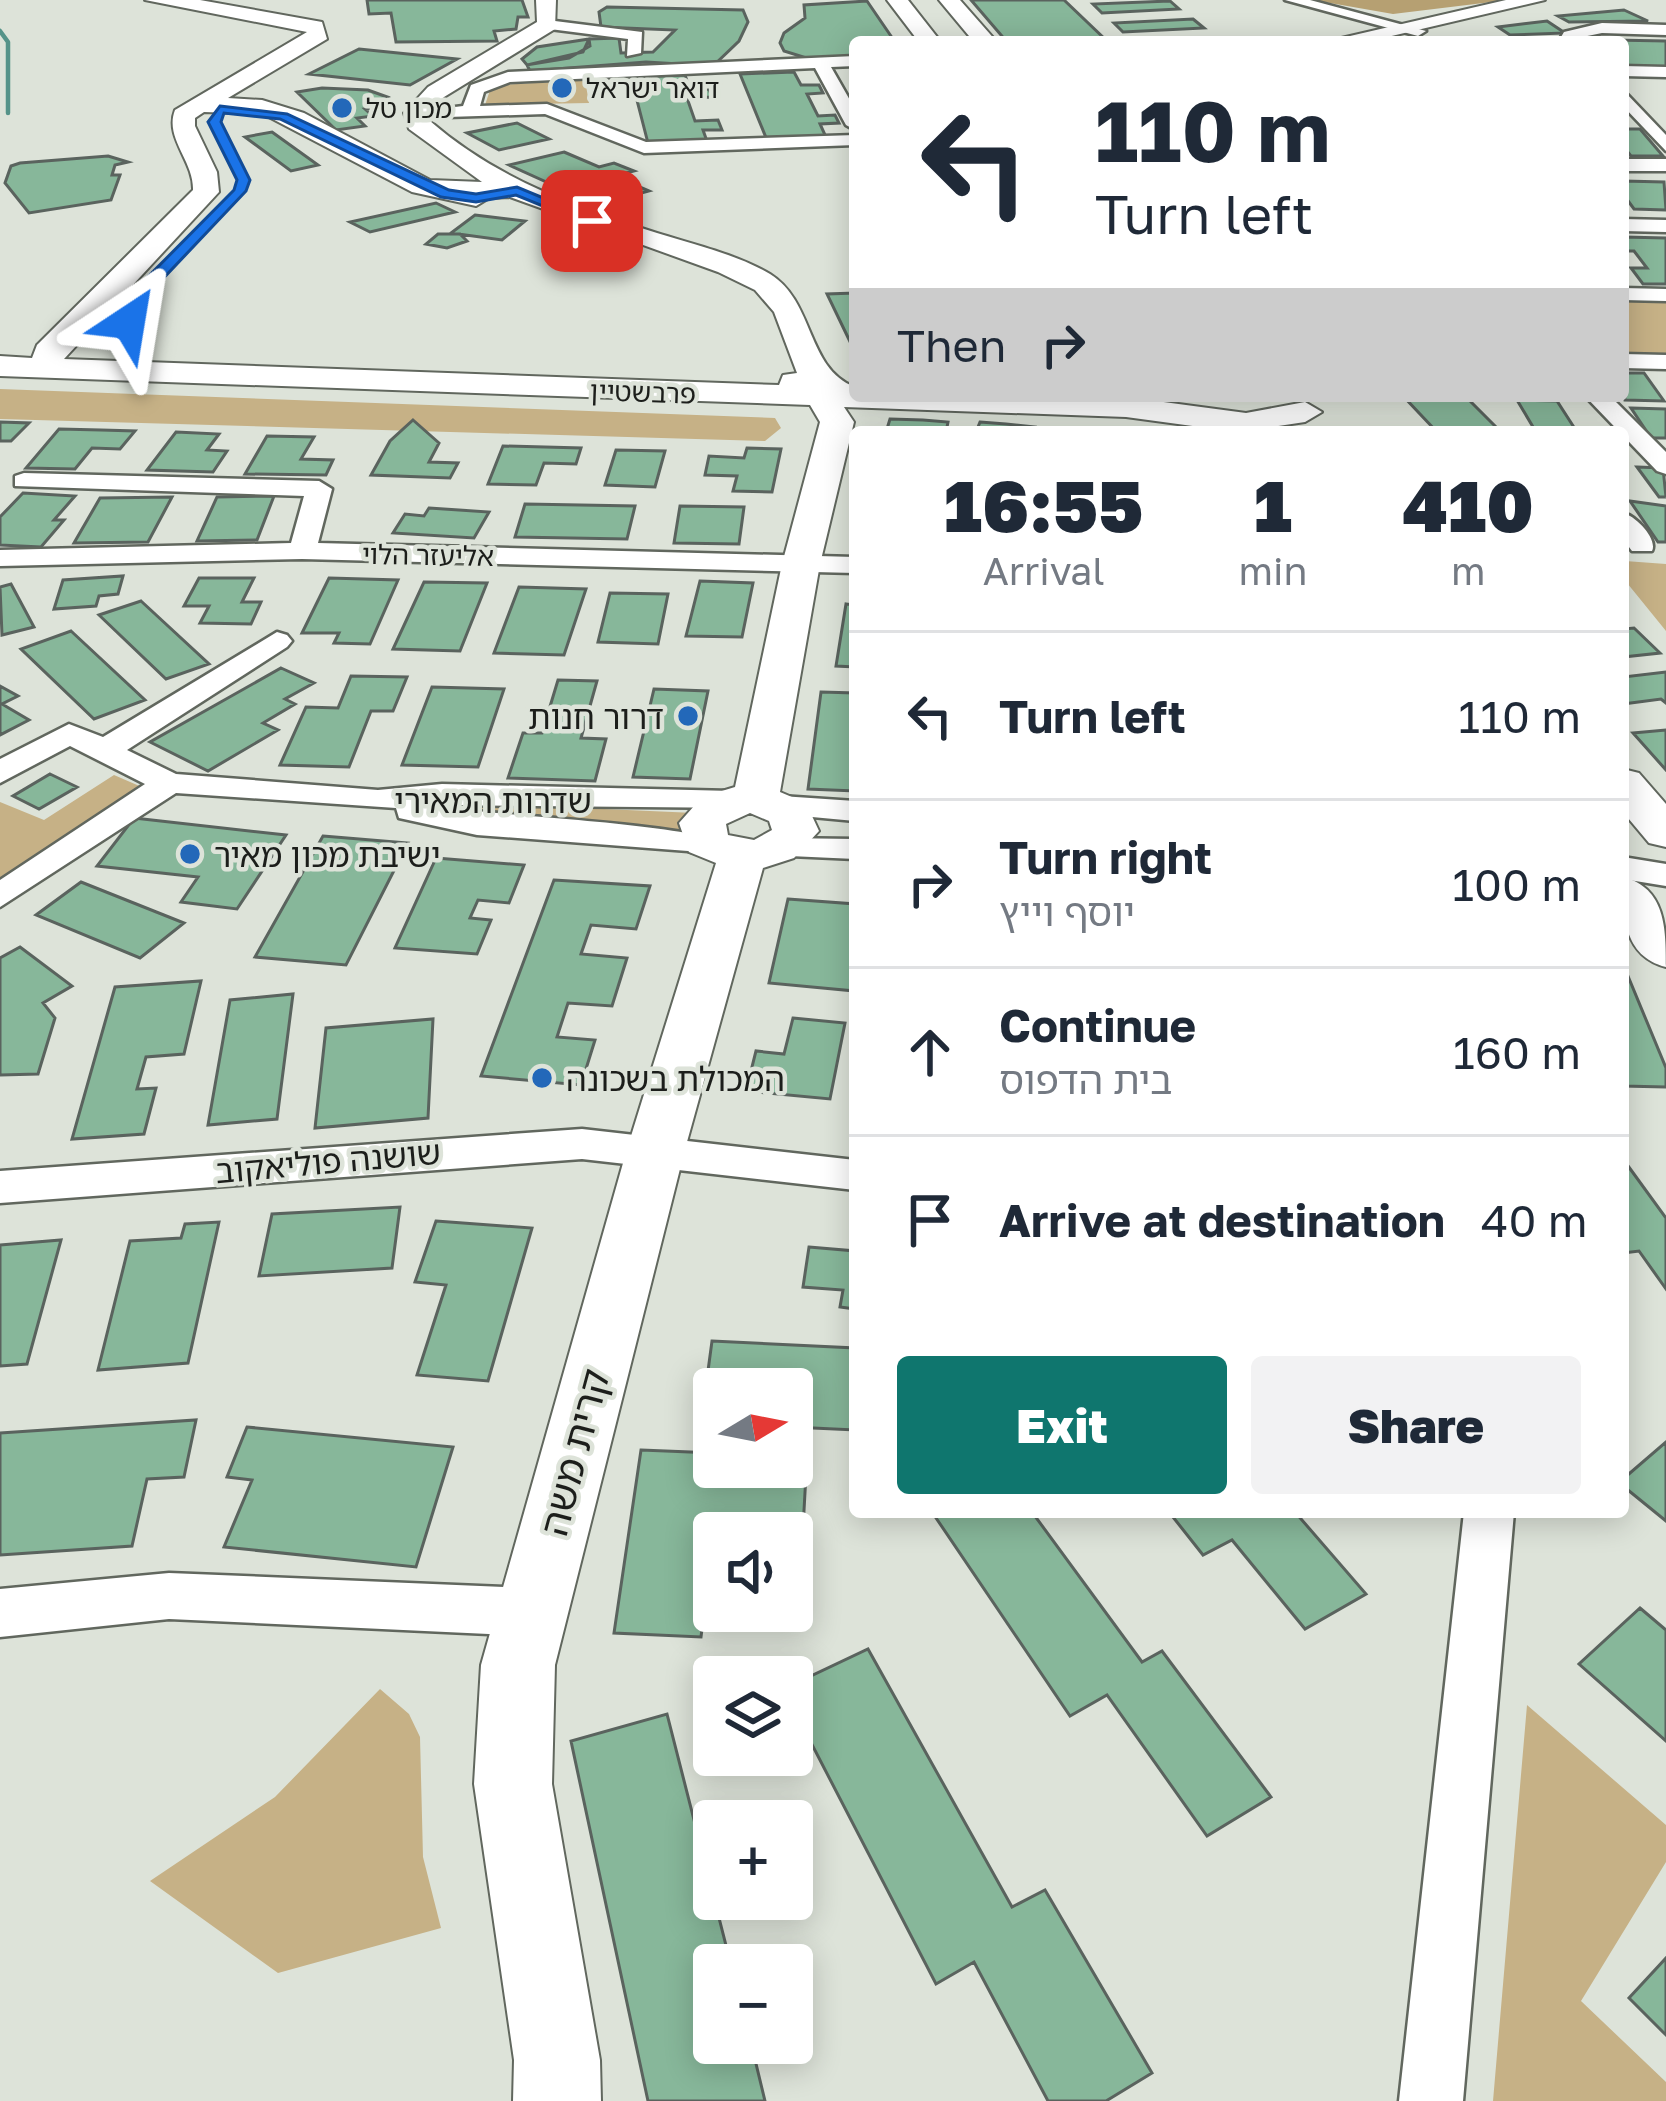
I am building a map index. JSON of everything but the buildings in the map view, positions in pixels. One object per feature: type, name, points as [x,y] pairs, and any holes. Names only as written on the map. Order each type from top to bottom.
[{"type":"street","points":[[155,0],[295,19],[319,30],[311,43],[215,115]]},
{"type":"street","points":[[215,115],[343,28],[225,0]]},
{"type":"street","points":[[546,0],[547,26]]},
{"type":"street","points":[[897,0],[925,36]]},
{"type":"street","points":[[949,0],[981,36]]},
{"type":"street","points":[[1292,0],[1331,10],[1363,28],[1407,28],[1558,0]]},
{"type":"street","points":[[1407,28],[1535,0]]},
{"type":"street","points":[[1363,28],[1457,16]]},
{"type":"street","points":[[416,113],[436,92],[547,26],[637,34],[633,52]]},
{"type":"street","points":[[1574,36],[1602,28],[1666,30]]},
{"type":"street","points":[[470,111],[477,89],[508,77],[849,62]]},
{"type":"street","points":[[821,63],[849,114]]},
{"type":"street","points":[[1629,70],[1666,72]]},
{"type":"street","points":[[416,113],[562,112],[644,148],[849,140]]},
{"type":"street","points":[[416,113],[418,124],[435,140],[518,188],[748,274],[782,296],[799,336],[803,361],[826,393],[855,407],[876,402]]},
{"type":"street","points":[[18,349],[99,303],[206,192],[208,177],[181,120],[215,115],[283,116],[442,192],[476,198],[518,188],[791,278],[812,299],[826,393]]},
{"type":"street","points":[[1632,116],[1666,117]]},
{"type":"street","points":[[1632,116],[1666,146]]},
{"type":"street","points":[[1629,165],[1666,165]]},
{"type":"street","points":[[18,349],[81,354],[134,319],[240,191]]},
{"type":"street","points":[[1629,225],[1666,226]]},
{"type":"street","points":[[1629,294],[1666,295]]},
{"type":"street","points":[[134,319],[198,358]]},
{"type":"street","points":[[701,386],[773,366],[799,336]]},
{"type":"street","name":"פרבשטיין","points":[[18,349],[701,386]]},
{"type":"street","name":"פרבשטיין","points":[[81,354],[826,393]]},
{"type":"street","points":[[1629,361],[1666,362]]},
{"type":"street","points":[[701,386],[792,416],[826,393]]},
{"type":"street","name":"קרית משה","points":[[563,2087],[513,1784],[513,1713],[531,1612],[656,1149],[751,826],[801,564],[826,393]]},
{"type":"street","points":[[1000,402],[1276,417]]},
{"type":"street","points":[[1188,402],[1276,417]]},
{"type":"street","points":[[1603,402],[1628,426]]},
{"type":"street","points":[[1629,426],[1661,457]]},
{"type":"street","points":[[1629,453],[1661,457]]},
{"type":"street","points":[[24,481],[319,489],[302,551]]},
{"type":"street","points":[[1629,529],[1642,545]]},
{"type":"street","name":"אליעזר הלוי","points":[[0,558],[302,551],[849,565]]},
{"type":"street","points":[[103,751],[277,641]]},
{"type":"street","points":[[0,773],[69,733],[169,783],[378,800]]},
{"type":"street","points":[[0,896],[169,783]]},
{"type":"street","points":[[1629,790],[1666,833]]},
{"type":"street","name":"שדרות המאירי","points":[[378,800],[442,794],[751,826],[849,848]]},
{"type":"street","name":"שדרות המאירי","points":[[378,800],[477,825],[692,842],[751,826],[849,812]]},
{"type":"street","points":[[1638,888],[1666,951]]},
{"type":"street","name":"שושנה פוליאקוב","points":[[0,1187],[582,1144],[849,1174]]},
{"type":"street","points":[[1431,2101],[1488,1518]]},
{"type":"street","points":[[0,1613],[189,1596],[531,1612]]},
{"type":"shaded area","points":[[1313,0],[1508,0],[1393,14]]},
{"type":"shaded area","points":[[585,80],[589,103],[485,105],[490,90],[500,85]]},
{"type":"shaded area","points":[[1629,296],[1666,297],[1666,355],[1629,354]]},
{"type":"shaded area","points":[[0,389],[775,418],[781,428],[765,441],[0,419]]},
{"type":"shaded area","points":[[1629,561],[1666,564],[1666,631],[1629,585]]},
{"type":"shaded area","points":[[114,775],[144,788],[0,886],[0,802],[44,820]]},
{"type":"shaded area","points":[[444,802],[695,813],[686,833],[437,809]]},
{"type":"shaded area","points":[[380,1689],[409,1714],[420,1737],[423,1857],[441,1928],[278,1973],[150,1881],[275,1797]]},
{"type":"shaded area","points":[[1527,1705],[1666,1825],[1666,1862],[1581,2001],[1666,2082],[1666,2101],[1493,2101]]},
{"type":"waterway","points":[[0,31],[8,42],[8,113]]},
{"type":"place","name":"דואר ישראל","points":[[562,88]]},
{"type":"place","name":"מכון טל","points":[[342,108]]},
{"type":"place","name":"דרור חנות","points":[[688,716]]},
{"type":"place","name":"ישיבת מכון מאיר","points":[[190,854]]},
{"type":"place","name":"המכולת בשכונה","points":[[542,1078]]},
{"type":"route","points":[[129,322],[131,303],[240,191],[244,180],[214,122],[220,109],[283,116],[446,194],[476,198],[517,190],[592,221]]}]
